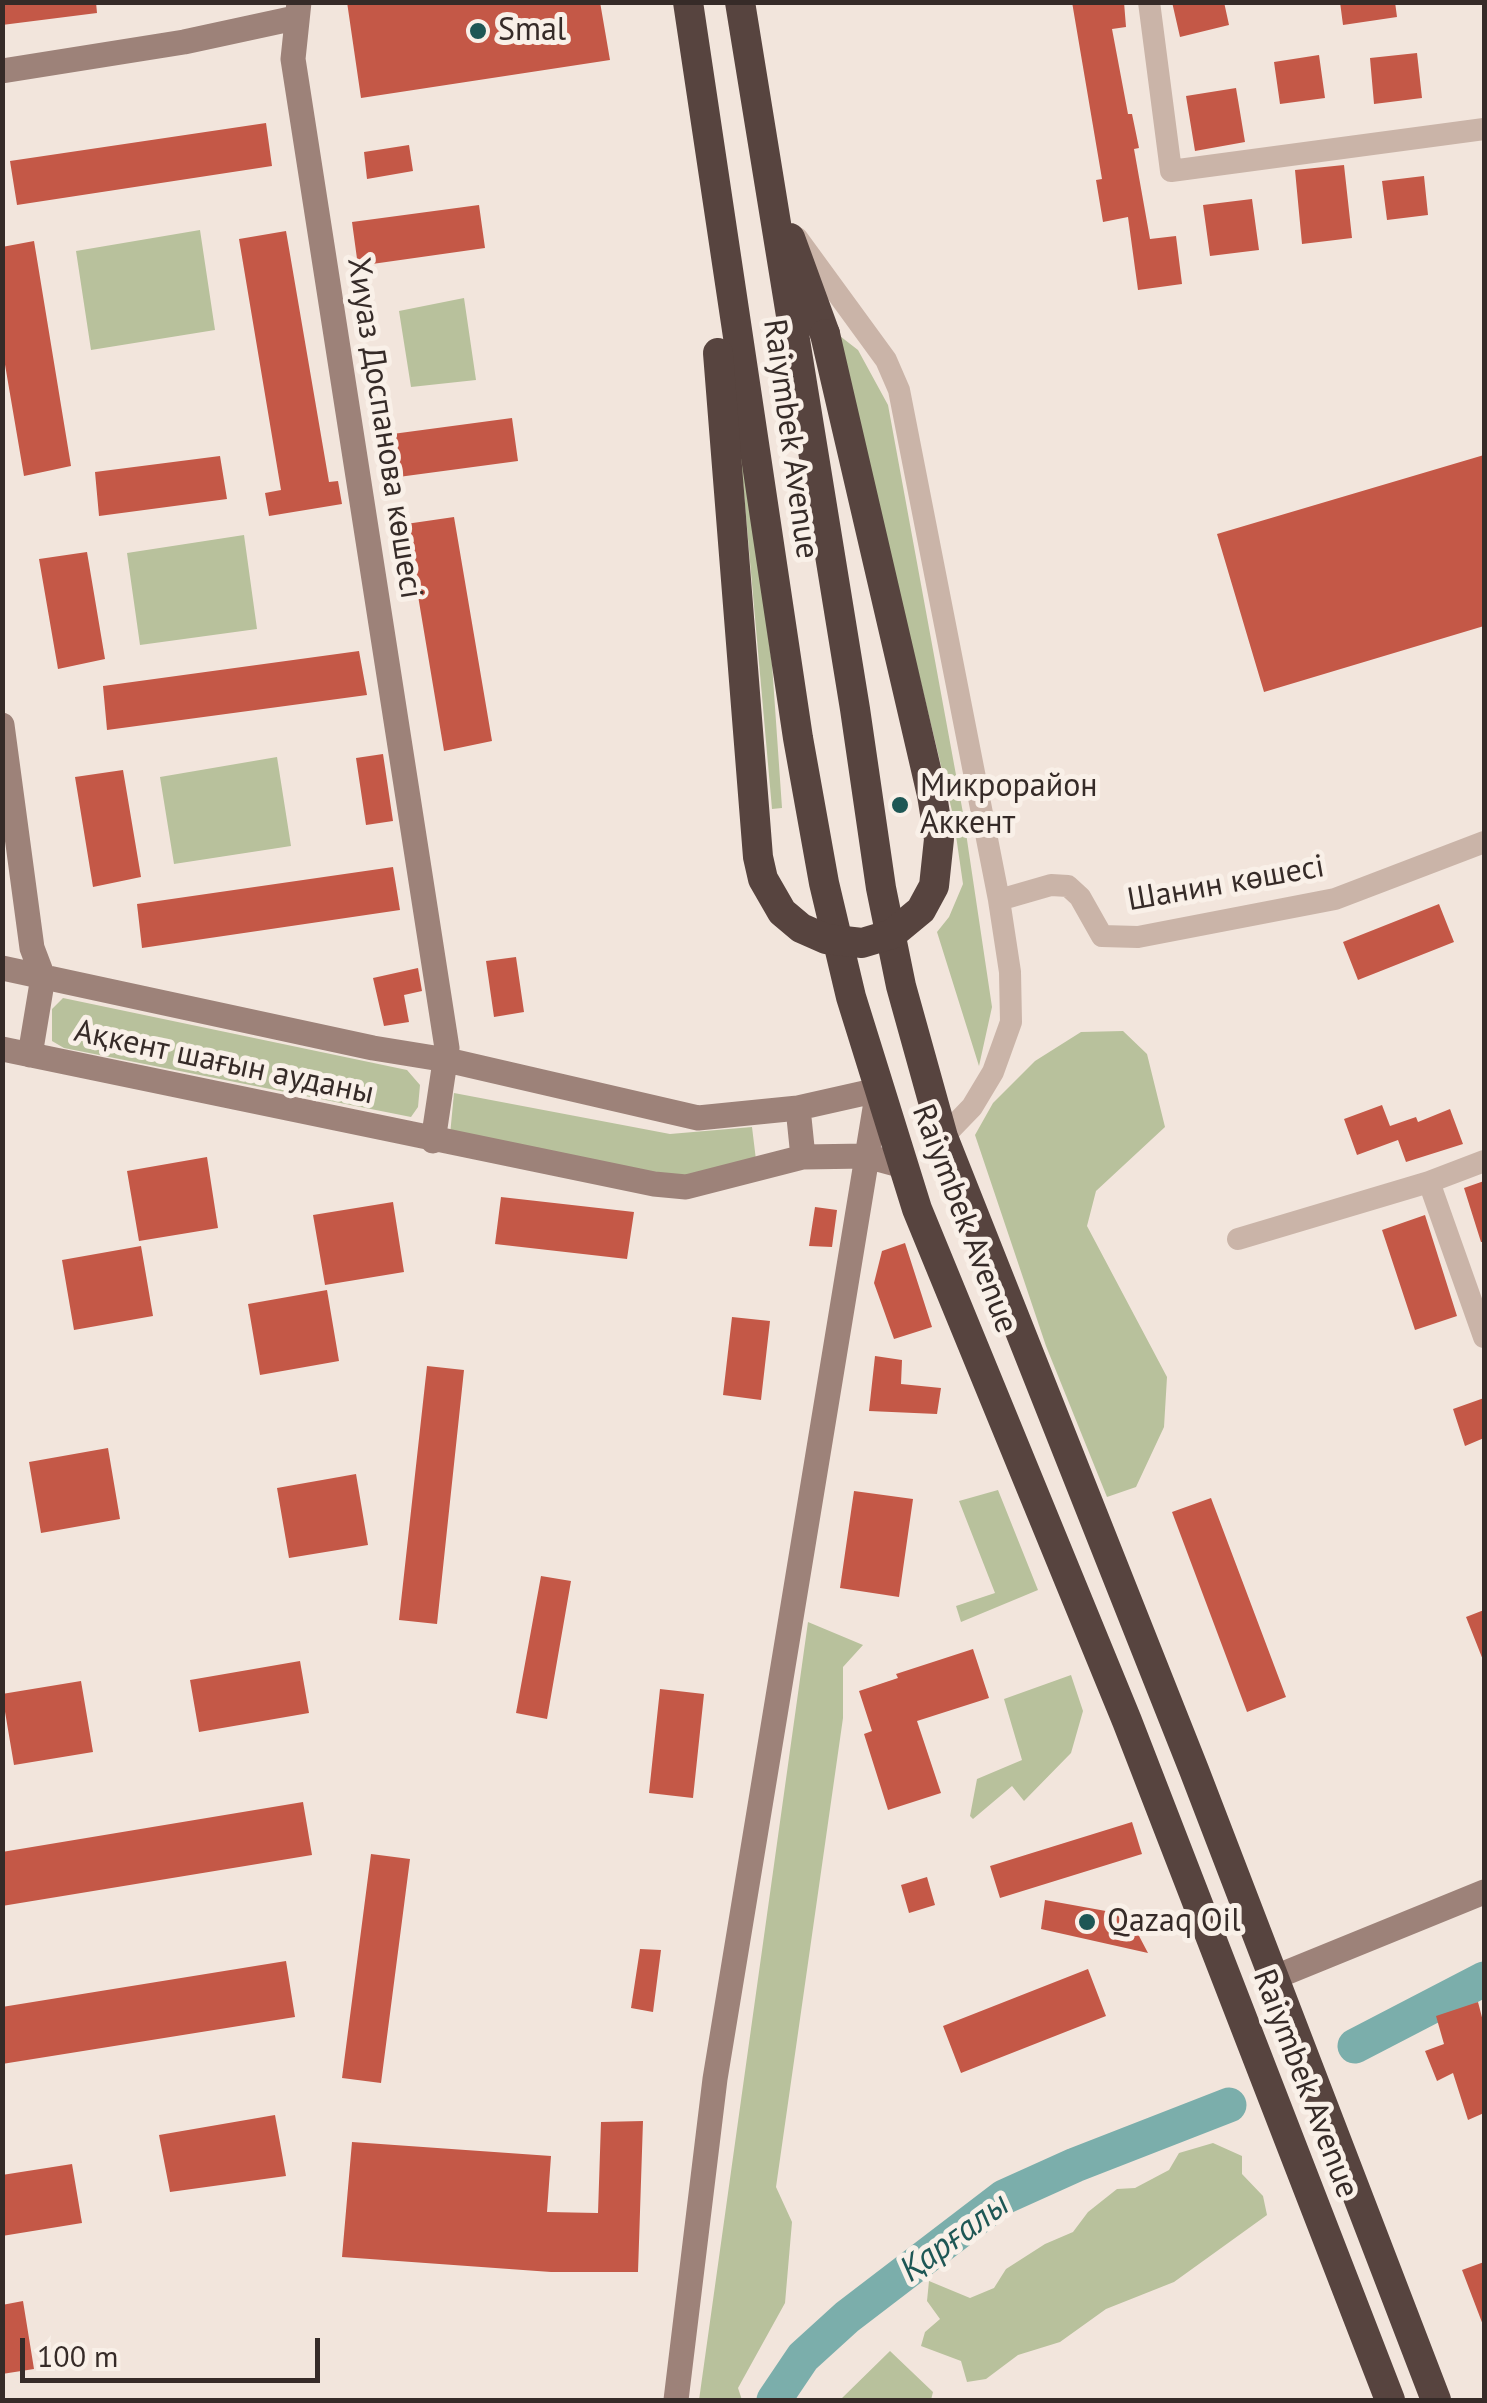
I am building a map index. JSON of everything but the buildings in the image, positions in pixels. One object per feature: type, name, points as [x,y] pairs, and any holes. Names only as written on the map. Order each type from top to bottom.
[{"type":"highway","name":"Raiymbek Avenue","points":[[688,2],[801,756],[833,921],[878,1090],[917,1209],[1134,1739],[1390,2400]]},
{"type":"highway","name":"Raiymbek Avenue","points":[[740,2],[881,888],[901,986],[943,1137],[1436,2400]]},
{"type":"highway","points":[[716,170],[718,353],[758,857],[763,878],[782,912],[801,928],[826,940],[862,942],[892,934],[921,910],[934,886],[939,839],[825,334],[764,167]]},
{"type":"street","points":[[1149,2],[1171,171],[1484,129]]},
{"type":"street","name":"Хиуаз Доспанова көшесі","points":[[2,71],[184,42],[297,10],[293,59],[447,1060],[433,1140]]},
{"type":"street","points":[[783,218],[886,360],[899,390],[999,900],[1010,972],[1011,1022],[993,1072],[972,1107],[943,1137]]},
{"type":"street","points":[[2,725],[32,948],[44,976],[30,1055]]},
{"type":"street","name":"Шанин көшесі","points":[[999,900],[1051,885],[1068,886],[1080,896],[1102,936],[1138,937],[1336,899],[1484,842]]},
{"type":"street","points":[[2,968],[354,1044],[447,1060],[698,1118],[798,1108],[878,1090],[715,2079],[676,2400]]},
{"type":"street","name":"Ақкент шағын ауданы","points":[[2,1049],[654,1184],[686,1187],[802,1156],[866,1156],[903,1166]]},
{"type":"street","points":[[798,1108],[802,1156]]},
{"type":"street","points":[[1238,1239],[1429,1182],[1484,1161]]},
{"type":"street","points":[[1429,1182],[1484,1337]]},
{"type":"street","points":[[1273,1978],[1484,1892]]},
{"type":"green space","points":[[200,230],[215,330],[91,350],[76,251]]},
{"type":"green space","points":[[464,298],[476,380],[411,387],[399,311]]},
{"type":"green space","points":[[836,333],[858,350],[888,405],[963,813],[992,1007],[979,1066],[937,932],[949,917],[963,884],[953,815]]},
{"type":"green space","points":[[734,381],[772,664],[782,808],[772,809]]},
{"type":"green space","points":[[244,535],[257,629],[140,645],[127,553]]},
{"type":"green space","points":[[277,757],[291,846],[174,864],[160,777]]},
{"type":"green space","points":[[63,998],[407,1070],[420,1085],[418,1107],[411,1117],[64,1048],[52,1041],[52,1009]]},
{"type":"green space","points":[[1123,1031],[1147,1054],[1165,1127],[1096,1191],[1087,1226],[1167,1377],[1164,1427],[1136,1487],[1107,1497],[1046,1346],[975,1135],[993,1103],[1035,1061],[1081,1032]]},
{"type":"green space","points":[[454,1093],[670,1134],[752,1127],[756,1160],[678,1179],[450,1135]]},
{"type":"green space","points":[[998,1490],[1038,1590],[961,1622],[956,1606],[995,1593],[959,1501]]},
{"type":"green space","points":[[808,1622],[863,1645],[843,1667],[843,1718],[776,2187],[792,2222],[785,2303],[738,2388],[742,2400],[699,2400]]},
{"type":"green space","points":[[1071,1675],[1083,1711],[1071,1753],[1024,1801],[1012,1786],[973,1819],[970,1816],[977,1779],[1022,1760],[1004,1699]]},
{"type":"green space","points":[[1213,2143],[1242,2156],[1242,2174],[1263,2196],[1267,2215],[1174,2282],[1106,2309],[1060,2342],[1018,2355],[986,2379],[967,2382],[961,2361],[921,2346],[925,2332],[940,2319],[927,2301],[929,2281],[970,2298],[994,2288],[1006,2269],[1045,2244],[1073,2232],[1088,2212],[1117,2189],[1135,2188],[1169,2170],[1179,2153]]},
{"type":"green space","points":[[890,2351],[933,2392],[931,2400],[840,2400]]},
{"type":"waterway","name":"Қарғалы","points":[[1355,2046],[1484,1979]]},
{"type":"waterway","name":"Қарғалы","points":[[774,2400],[803,2357],[847,2317],[1004,2197],[1229,2105]]},
{"type":"place","name":"Smal","points":[[478,31]]},
{"type":"place","name":"Микрорайон Аккент","points":[[900,805]]},
{"type":"place","name":"Qazaq Oil","points":[[1087,1922]]}]
